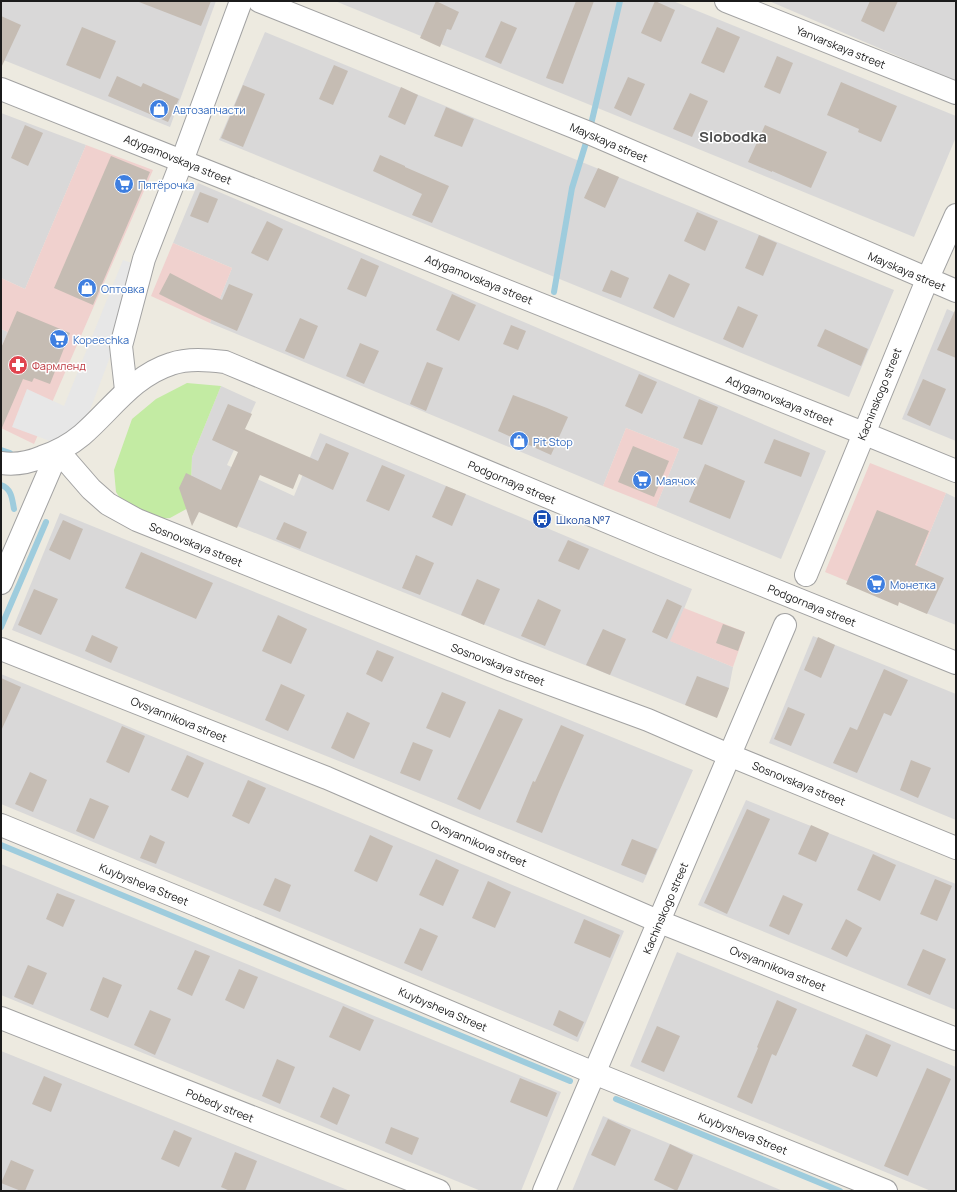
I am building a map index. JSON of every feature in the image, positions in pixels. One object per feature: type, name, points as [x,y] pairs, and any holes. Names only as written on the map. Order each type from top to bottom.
[{"type":"street","points":[[126,390],[121,346],[144,258],[182,161],[241,1]]},
{"type":"street","name":"Mayskaya street","points":[[259,1],[589,133],[927,280],[956,291]]},
{"type":"street","name":"Yanvarskaya street","points":[[726,1],[956,93]]},
{"type":"street","name":"Adygamovskaya street","points":[[1,89],[956,471]]},
{"type":"street","name":"Kachinskogo street","points":[[806,575],[863,433],[956,215]]},
{"type":"street","name":"Podgornaya street","points":[[1,463],[14,465],[26,463],[58,451],[81,435],[126,390],[148,374],[172,363],[199,360],[225,362],[663,545],[956,663]]},
{"type":"street","points":[[1,583],[58,451]]},
{"type":"street","name":"Sosnovskaya street","points":[[58,451],[91,489],[108,504],[137,520],[512,670],[648,720],[729,755],[956,848]]},
{"type":"street","name":"Kachinskogo street","points":[[544,1191],[660,922],[785,625]]},
{"type":"street","name":"Ovsyannikova street","points":[[1,649],[327,778],[660,922],[956,1039]]},
{"type":"street","name":"Kuybysheva Street","points":[[1,825],[202,907],[594,1073],[886,1191]]},
{"type":"street","name":"Pobedy street","points":[[1,1018],[439,1191]]},
{"type":"shaded area","points":[[1,1],[216,1],[170,127],[1,59]]},
{"type":"shaded area","points":[[335,1],[673,1],[956,116],[956,137],[914,237]]},
{"type":"shaded area","points":[[769,1],[956,1],[956,81]]},
{"type":"shaded area","points":[[265,32],[894,290],[849,397],[219,140]]},
{"type":"shaded area","points":[[1,113],[86,145],[25,289],[1,278]]},
{"type":"shaded area","points":[[86,145],[153,170],[34,444],[1,428],[1,348],[8,332],[1,329],[1,278],[25,289]]},
{"type":"shaded area","points":[[198,183],[826,451],[781,559],[656,507],[679,449],[626,428],[603,486],[210,323],[232,268],[173,243]]},
{"type":"shaded area","points":[[173,243],[232,268],[210,323],[151,296]]},
{"type":"shaded area","points":[[123,260],[138,265],[110,357],[90,410],[81,424],[69,437],[50,441],[12,427],[27,389],[64,406]]},
{"type":"shaded area","points":[[947,309],[956,313],[956,441],[902,419]]},
{"type":"shaded area","points":[[1,329],[8,332],[1,348]]},
{"type":"shaded area","points":[[221,386],[256,402],[227,465],[294,496],[320,433],[692,589],[671,641],[733,667],[729,688],[685,705],[190,507],[192,457]]},
{"type":"shaded area","points":[[626,428],[679,449],[656,507],[603,486]]},
{"type":"shaded area","points":[[870,463],[946,493],[901,603],[825,572]]},
{"type":"shaded area","points":[[946,493],[956,498],[956,625],[901,603]]},
{"type":"shaded area","points":[[60,513],[693,770],[643,883],[12,630]]},
{"type":"shaded area","points":[[684,608],[745,632],[733,667],[670,641]]},
{"type":"shaded area","points":[[813,636],[956,694],[956,820],[769,743]]},
{"type":"shaded area","points":[[1,674],[624,931],[578,1042],[1,804]]},
{"type":"shaded area","points":[[746,800],[956,884],[956,1010],[698,905]]},
{"type":"shaded area","points":[[1,864],[561,1092],[521,1191],[481,1191],[1,995]]},
{"type":"shaded area","points":[[677,952],[956,1067],[956,1191],[931,1191],[630,1066]]},
{"type":"shaded area","points":[[1,1051],[350,1191],[6,1191],[1,1189]]},
{"type":"shaded area","points":[[603,1116],[783,1191],[572,1191]]},
{"type":"green space","points":[[187,383],[221,386],[192,457],[190,507],[170,518],[151,519],[126,507],[116,492],[114,470],[132,419],[156,399]]},
{"type":"building","points":[[139,1],[211,1],[201,26]]},
{"type":"building","points":[[436,1],[459,12],[451,30],[447,29],[440,47],[420,38]]},
{"type":"building","points":[[576,1],[594,1],[563,84],[546,78]]},
{"type":"building","points":[[655,1],[675,10],[661,42],[641,33]]},
{"type":"building","points":[[870,1],[898,1],[884,32],[861,21]]},
{"type":"building","points":[[1,16],[21,25],[1,68]]},
{"type":"building","points":[[501,21],[517,28],[501,64],[485,57]]},
{"type":"building","points":[[82,27],[116,41],[100,79],[66,65]]},
{"type":"building","points":[[717,27],[740,37],[724,73],[701,63]]},
{"type":"building","points":[[777,56],[793,63],[780,94],[764,87]]},
{"type":"building","points":[[334,65],[348,71],[333,105],[319,99]]},
{"type":"building","points":[[117,76],[141,87],[143,83],[179,99],[168,122],[108,96]]},
{"type":"building","points":[[628,77],[645,84],[631,116],[614,108]]},
{"type":"building","points":[[841,82],[897,106],[881,142],[858,132],[859,129],[827,115]]},
{"type":"building","points":[[243,85],[265,94],[243,147],[221,138]]},
{"type":"building","points":[[401,87],[418,95],[405,125],[388,117]]},
{"type":"building","points":[[690,93],[708,101],[692,137],[673,129]]},
{"type":"building","points":[[446,107],[474,119],[462,147],[434,136]]},
{"type":"building","points":[[25,125],[43,133],[28,166],[11,158]]},
{"type":"building","points":[[765,125],[827,152],[811,188],[748,162]]},
{"type":"building","points":[[380,155],[449,186],[432,223],[412,215],[422,194],[373,171]]},
{"type":"building","points":[[111,156],[150,172],[93,305],[54,288]]},
{"type":"building","points":[[598,168],[619,177],[605,208],[584,198]]},
{"type":"building","points":[[200,192],[218,199],[208,223],[190,216]]},
{"type":"building","points":[[697,212],[718,221],[705,251],[684,241]]},
{"type":"building","points":[[267,221],[283,229],[268,261],[251,253]]},
{"type":"building","points":[[759,235],[777,243],[763,276],[745,268]]},
{"type":"building","points":[[361,258],[379,266],[366,297],[347,289]]},
{"type":"building","points":[[611,270],[629,278],[621,298],[602,291]]},
{"type":"building","points":[[170,273],[222,300],[229,284],[253,294],[237,331],[159,294]]},
{"type":"building","points":[[669,274],[690,284],[674,318],[653,308]]},
{"type":"building","points":[[452,294],[476,305],[459,341],[436,330]]},
{"type":"building","points":[[738,306],[758,315],[743,348],[723,339]]},
{"type":"building","points":[[956,308],[956,358],[937,350]]},
{"type":"building","points":[[17,311],[70,333],[50,384],[34,378],[32,382],[23,379],[1,430],[1,348]]},
{"type":"building","points":[[300,318],[318,326],[304,359],[285,351]]},
{"type":"building","points":[[511,325],[526,331],[518,350],[503,344]]},
{"type":"building","points":[[825,329],[868,349],[861,366],[817,346]]},
{"type":"building","points":[[360,343],[379,351],[364,384],[346,376]]},
{"type":"building","points":[[427,362],[443,368],[426,411],[410,404]]},
{"type":"building","points":[[639,374],[657,382],[642,414],[625,406]]},
{"type":"building","points":[[923,379],[946,389],[930,426],[907,415]]},
{"type":"building","points":[[513,395],[568,417],[551,455],[498,431]]},
{"type":"building","points":[[699,399],[718,407],[702,445],[683,438]]},
{"type":"building","points":[[228,404],[252,414],[245,429],[318,461],[326,443],[349,453],[333,490],[299,474],[293,489],[260,475],[237,528],[199,512],[192,526],[179,488],[186,473],[221,490],[238,452],[212,440]]},
{"type":"building","points":[[774,439],[810,453],[801,477],[764,463]]},
{"type":"building","points":[[633,446],[669,461],[654,497],[618,482]]},
{"type":"building","points":[[705,464],[745,481],[730,519],[689,502]]},
{"type":"building","points":[[382,465],[405,475],[389,511],[366,501]]},
{"type":"building","points":[[446,486],[466,494],[452,526],[432,517]]},
{"type":"building","points":[[877,510],[929,531],[915,565],[944,578],[927,614],[899,602],[898,606],[846,584]]},
{"type":"building","points":[[63,520],[83,529],[70,560],[49,550]]},
{"type":"building","points":[[284,522],[307,532],[300,549],[276,539]]},
{"type":"building","points":[[568,540],[589,549],[579,570],[558,561]]},
{"type":"building","points":[[141,552],[213,583],[196,619],[125,588]]},
{"type":"building","points":[[416,555],[434,563],[420,595],[402,588]]},
{"type":"building","points":[[477,579],[500,589],[484,625],[461,615]]},
{"type":"building","points":[[34,589],[58,599],[41,635],[18,625]]},
{"type":"building","points":[[538,599],[561,610],[545,646],[521,636]]},
{"type":"building","points":[[667,599],[682,606],[667,639],[652,632]]},
{"type":"building","points":[[278,615],[307,629],[291,664],[262,651]]},
{"type":"building","points":[[723,624],[745,632],[738,651],[716,643]]},
{"type":"building","points":[[603,629],[626,639],[610,675],[586,665]]},
{"type":"building","points":[[92,635],[118,647],[111,663],[85,651]]},
{"type":"building","points":[[818,637],[835,645],[821,678],[804,670]]},
{"type":"building","points":[[377,650],[394,657],[382,682],[366,674]]},
{"type":"building","points":[[884,669],[908,680],[891,716],[884,713],[857,773],[833,763],[850,727],[857,730]]},
{"type":"building","points":[[697,676],[729,688],[717,718],[685,705]]},
{"type":"building","points":[[1,678],[21,687],[1,731]]},
{"type":"building","points":[[281,684],[305,695],[288,731],[265,720]]},
{"type":"building","points":[[442,692],[466,702],[450,738],[426,728]]},
{"type":"building","points":[[788,707],[805,714],[791,746],[774,739]]},
{"type":"building","points":[[499,709],[523,719],[480,810],[457,799]]},
{"type":"building","points":[[347,712],[370,723],[354,759],[331,748]]},
{"type":"building","points":[[561,725],[584,735],[542,833],[516,822],[533,781],[535,782]]},
{"type":"building","points":[[122,726],[145,736],[129,773],[106,762]]},
{"type":"building","points":[[413,742],[433,750],[420,781],[400,773]]},
{"type":"building","points":[[187,755],[204,763],[188,798],[171,790]]},
{"type":"building","points":[[911,760],[931,768],[918,798],[900,790]]},
{"type":"building","points":[[30,772],[47,780],[33,812],[15,804]]},
{"type":"building","points":[[248,780],[266,788],[249,824],[232,816]]},
{"type":"building","points":[[90,798],[109,806],[94,839],[76,831]]},
{"type":"building","points":[[747,809],[770,819],[727,914],[704,903]]},
{"type":"building","points":[[811,825],[829,833],[816,862],[798,854]]},
{"type":"building","points":[[150,835],[165,842],[156,864],[140,858]]},
{"type":"building","points":[[370,835],[393,846],[377,882],[354,871]]},
{"type":"building","points":[[632,839],[657,849],[646,875],[621,865]]},
{"type":"building","points":[[873,854],[896,865],[880,901],[857,890]]},
{"type":"building","points":[[436,859],[459,870],[443,906],[419,895]]},
{"type":"building","points":[[275,878],[291,885],[280,912],[263,905]]},
{"type":"building","points":[[935,879],[952,886],[937,921],[920,914]]},
{"type":"building","points":[[488,881],[511,892],[495,928],[472,918]]},
{"type":"building","points":[[57,893],[75,900],[63,927],[46,919]]},
{"type":"building","points":[[783,895],[803,904],[789,935],[769,926]]},
{"type":"building","points":[[584,919],[620,935],[610,958],[574,943]]},
{"type":"building","points":[[846,919],[862,928],[847,957],[831,949]]},
{"type":"building","points":[[420,928],[438,936],[422,971],[404,963]]},
{"type":"building","points":[[923,949],[946,959],[930,995],[907,985]]},
{"type":"building","points":[[195,950],[210,956],[192,996],[177,989]]},
{"type":"building","points":[[28,965],[47,973],[33,1005],[14,997]]},
{"type":"building","points":[[239,969],[258,977],[244,1009],[225,1000]]},
{"type":"building","points":[[103,977],[122,985],[108,1018],[90,1010]]},
{"type":"building","points":[[777,1000],[797,1009],[776,1056],[772,1054],[752,1104],[737,1097]]},
{"type":"building","points":[[343,1006],[374,1020],[360,1051],[329,1037]]},
{"type":"building","points":[[150,1010],[171,1019],[155,1055],[134,1045]]},
{"type":"building","points":[[559,1010],[584,1022],[577,1037],[553,1025]]},
{"type":"building","points":[[657,1026],[680,1036],[664,1072],[641,1062]]},
{"type":"building","points":[[866,1034],[891,1045],[877,1077],[852,1066]]},
{"type":"building","points":[[277,1059],[295,1067],[280,1104],[262,1096]]},
{"type":"building","points":[[927,1068],[951,1079],[908,1176],[884,1166]]},
{"type":"building","points":[[44,1076],[62,1084],[51,1112],[32,1104]]},
{"type":"building","points":[[520,1078],[557,1093],[547,1117],[510,1102]]},
{"type":"building","points":[[333,1087],[350,1095],[337,1125],[320,1117]]},
{"type":"building","points":[[608,1119],[631,1130],[615,1166],[591,1155]]},
{"type":"building","points":[[391,1127],[419,1138],[412,1155],[385,1143]]},
{"type":"building","points":[[174,1130],[192,1138],[179,1167],[161,1159]]},
{"type":"building","points":[[670,1144],[693,1155],[677,1191],[654,1180]]},
{"type":"building","points":[[235,1152],[257,1161],[245,1191],[230,1191],[221,1187]]},
{"type":"building","points":[[11,1160],[34,1170],[25,1191],[21,1191],[1,1183]]},
{"type":"waterway","points":[[554,292],[572,188],[589,133],[620,1]]},
{"type":"waterway","points":[[1,450],[10,453]]},
{"type":"waterway","points":[[1,485],[9,492],[14,509]]},
{"type":"waterway","points":[[1,627],[46,522]]},
{"type":"waterway","points":[[1,845],[570,1081]]},
{"type":"waterway","points":[[616,1099],[840,1191]]},
{"type":"place","name":"Автозапчасти","points":[[159,109]]},
{"type":"place","name":"Пятёрочка","points":[[124,184]]},
{"type":"place","name":"Оптовка","points":[[87,288]]},
{"type":"place","name":"Kopeechka","points":[[59,339]]},
{"type":"place","name":"Фармленд","points":[[18,365]]},
{"type":"place","name":"Pit Stop","points":[[519,441]]},
{"type":"place","name":"Маячок","points":[[642,480]]},
{"type":"place","name":"Школа №7","points":[[542,519]]},
{"type":"place","name":"Монетка","points":[[876,584]]},
{"type":"district","name":"Slobodka","points":[[733,136]]}]
